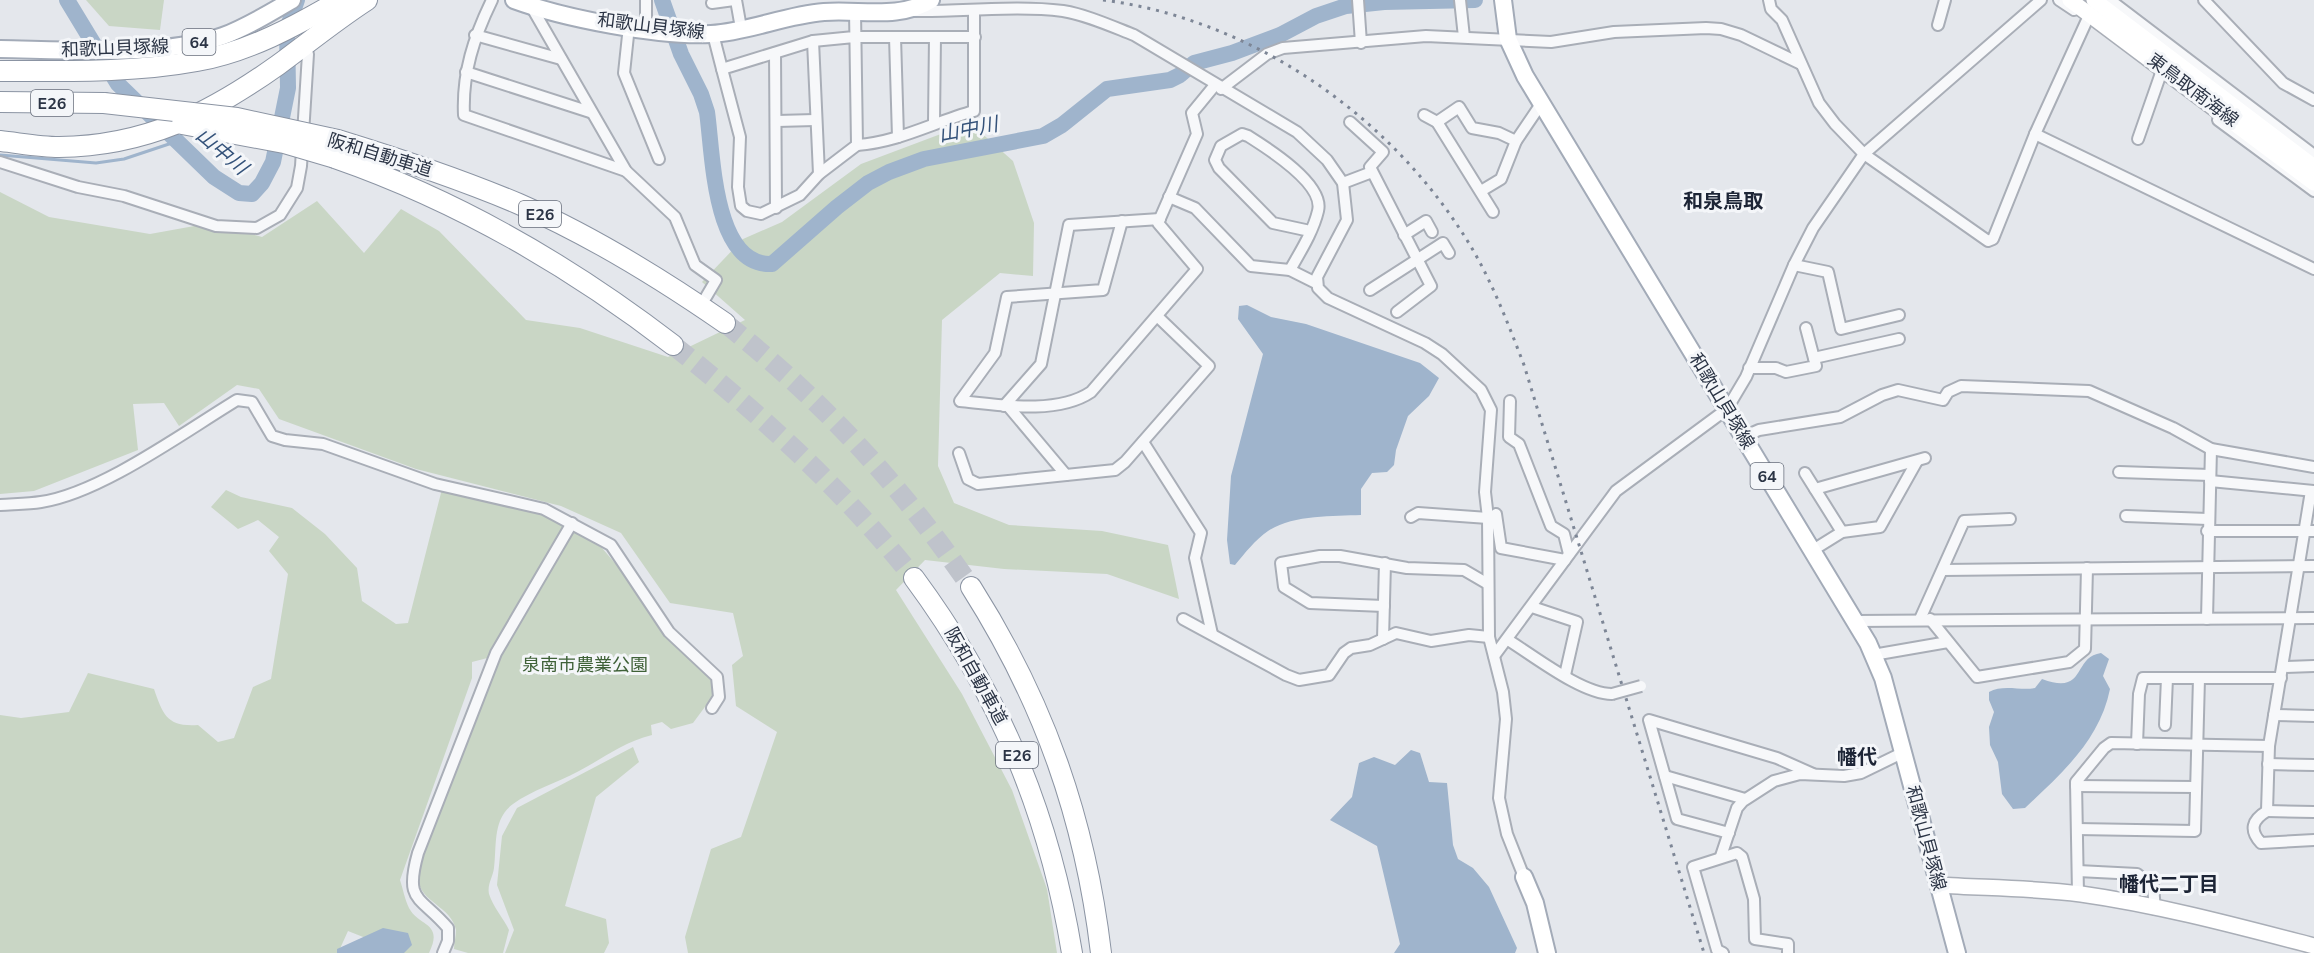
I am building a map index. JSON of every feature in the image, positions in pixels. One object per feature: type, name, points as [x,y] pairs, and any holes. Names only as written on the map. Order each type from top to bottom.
[{"type":"highway","points":[[0,71],[128,70],[200,61],[278,33],[340,0]]},
{"type":"highway","points":[[0,141],[58,147],[98,144],[158,132],[186,122],[222,103],[277,65],[310,46],[367,0]]},
{"type":"highway","name":"阪和自動車道","points":[[0,102],[103,109],[401,159],[521,205],[624,258],[725,323]]},
{"type":"highway","name":"阪和自動車道","points":[[0,114],[103,109]]},
{"type":"highway","name":"阪和自動車道","points":[[336,149],[504,232],[598,290],[674,345]]},
{"type":"highway","name":"阪和自動車道","points":[[914,578],[965,650],[1006,729],[1026,776],[1058,876],[1072,953]]},
{"type":"highway","name":"E26","points":[[971,587],[1018,667],[1059,763],[1076,814],[1088,864],[1101,953]]},
{"type":"main road","name":"和歌山貝塚線","points":[[0,49],[115,50],[197,43],[223,36],[292,0]]},
{"type":"main road","name":"和歌山貝塚線","points":[[514,0],[531,6],[650,30],[706,34],[741,28],[823,6],[855,11],[907,11],[931,0]]},
{"type":"main road","name":"和歌山貝塚線","points":[[1503,0],[1507,34],[1541,104],[1813,550],[1873,655],[1883,678],[1957,953]]},
{"type":"main road","name":"東鳥取南海線","points":[[2070,0],[2135,38],[2314,167]]},
{"type":"main road","name":"東鳥取南海線","points":[[2094,0],[2135,38],[2314,183]]},
{"type":"main road","points":[[1524,877],[1536,903],[1547,953]]},
{"type":"main road","points":[[1938,885],[2078,894],[2248,928],[2314,945]]},
{"type":"street","points":[[492,0],[475,35],[466,72],[464,115],[626,171]]},
{"type":"street","points":[[646,0],[650,30]]},
{"type":"street","points":[[712,3],[735,0],[741,28]]},
{"type":"street","points":[[952,0],[958,12]]},
{"type":"street","points":[[1358,0],[1361,43]]},
{"type":"street","points":[[1460,0],[1464,37]]},
{"type":"street","points":[[1769,0],[1771,9],[1782,20],[1819,103],[1835,124],[1864,154],[1988,241],[1993,239],[2086,20]]},
{"type":"street","points":[[1938,25],[1945,0]]},
{"type":"street","points":[[1494,656],[1616,491],[1727,409],[1749,368],[1794,264],[1813,228],[1864,154],[2041,0]]},
{"type":"street","points":[[2059,0],[2314,191]]},
{"type":"street","points":[[2110,0],[2314,154]]},
{"type":"street","points":[[2204,0],[2283,83],[2314,100]]},
{"type":"street","points":[[531,6],[626,171],[675,217],[695,265],[716,280],[706,297]]},
{"type":"street","points":[[907,11],[1035,9],[1065,12],[1106,24],[1149,44],[1218,87],[1243,99],[1303,135],[1327,160],[1343,183],[1347,219],[1316,283]]},
{"type":"street","points":[[855,11],[857,145]]},
{"type":"street","points":[[706,34],[722,69],[740,137],[738,177],[741,206],[747,211],[761,214],[800,195],[819,174],[857,145],[882,143],[927,129],[934,122],[974,111],[974,11]]},
{"type":"street","points":[[629,26],[624,73],[658,159]]},
{"type":"street","points":[[1122,221],[1103,290],[1007,297],[995,353],[960,401],[1006,406],[1067,404],[1091,392],[1197,269],[1158,223],[1197,134],[1192,113],[1218,87],[1275,50],[1291,46],[1361,43],[1426,36],[1464,37],[1507,34],[1551,42],[1614,32],[1721,29],[1741,35],[1801,64]]},
{"type":"street","points":[[475,35],[561,59]]},
{"type":"street","points":[[722,69],[813,40],[854,37],[975,37]]},
{"type":"street","points":[[895,37],[898,137]]},
{"type":"street","points":[[934,122],[935,37]]},
{"type":"street","points":[[813,40],[819,174]]},
{"type":"street","points":[[0,162],[78,187],[124,196],[216,226],[257,228],[280,216],[297,188],[301,166],[310,46]]},
{"type":"street","points":[[775,52],[776,208]]},
{"type":"street","points":[[466,72],[590,112]]},
{"type":"street","points":[[2138,139],[2160,76]]},
{"type":"street","points":[[1481,191],[1501,178],[1509,169],[1516,141],[1541,104]]},
{"type":"street","points":[[1437,122],[1459,107],[1472,128],[1499,133],[1516,141]]},
{"type":"street","points":[[1424,115],[1437,122],[1493,212]]},
{"type":"street","points":[[777,121],[815,120]]},
{"type":"street","points":[[1350,122],[1383,152],[1370,166],[1372,172],[1431,286],[1397,312]]},
{"type":"street","points":[[1290,270],[1310,231],[1318,210],[1318,202],[1290,164],[1242,134],[1221,146],[1215,160],[1219,168],[1273,223],[1310,231]]},
{"type":"street","points":[[2036,134],[2314,269]]},
{"type":"street","points":[[1343,183],[1372,172]]},
{"type":"street","points":[[1169,197],[1195,208],[1251,266],[1290,270],[1316,283],[1328,298],[1431,346],[1481,390],[1491,416],[1487,437],[1485,492],[1501,548],[1567,557]]},
{"type":"street","points":[[1006,406],[1041,364],[1069,225],[1160,219]]},
{"type":"street","points":[[1404,235],[1426,221],[1432,232]]},
{"type":"street","points":[[1370,290],[1443,243],[1449,253]]},
{"type":"street","points":[[1794,264],[1828,272],[1841,329],[1899,315]]},
{"type":"street","points":[[959,453],[968,479],[978,484],[1115,470],[1143,442],[1209,366],[1157,316]]},
{"type":"street","points":[[1749,368],[1776,368],[1786,372],[1816,366],[1806,328]]},
{"type":"street","points":[[1814,358],[1899,339]]},
{"type":"street","points":[[1743,437],[1759,430],[1840,417],[1882,395],[1898,390],[1943,400],[1948,392],[1961,386],[2089,391],[2173,428],[2211,449],[2314,467]]},
{"type":"street","points":[[0,505],[42,502],[70,495],[110,477],[237,400],[252,402],[272,436],[285,440],[323,444],[435,484],[544,509],[610,545],[669,632],[717,677],[719,697],[712,708]]},
{"type":"street","points":[[1510,401],[1509,437],[1519,444],[1551,526],[1564,534],[1567,557]]},
{"type":"street","points":[[1006,406],[1066,475]]},
{"type":"street","points":[[1143,442],[1201,533],[1195,558],[1212,634]]},
{"type":"street","points":[[2207,619],[2207,531],[2211,449]]},
{"type":"street","points":[[1813,550],[1842,532],[1881,528],[1921,459],[1815,489]]},
{"type":"street","points":[[2119,472],[2210,478],[2313,491],[2310,532],[2299,566],[2269,746],[2266,811]]},
{"type":"street","points":[[1805,473],[1842,532]]},
{"type":"street","points":[[1411,517],[1418,513],[1492,516]]},
{"type":"street","points":[[1492,516],[1488,584],[1489,637],[1506,707],[1499,798],[1507,834],[1524,877]]},
{"type":"street","points":[[2126,516],[2208,519]]},
{"type":"street","points":[[1925,619],[1964,521],[2010,519]]},
{"type":"street","points":[[443,953],[448,941],[448,928],[421,903],[414,893],[412,881],[418,853],[496,653],[572,523]]},
{"type":"street","points":[[2207,531],[2310,532]]},
{"type":"street","points":[[1384,606],[1310,603],[1284,586],[1281,563],[1320,556],[1340,556],[1407,568],[1464,570],[1488,584]]},
{"type":"street","points":[[1383,639],[1385,563]]},
{"type":"street","points":[[1943,570],[2314,566]]},
{"type":"street","points":[[1925,619],[1977,677],[2069,662],[2085,649],[2087,568]]},
{"type":"street","points":[[1532,607],[1577,622],[1566,675]]},
{"type":"street","points":[[1855,621],[2314,618]]},
{"type":"street","points":[[1183,619],[1299,680],[1329,675],[1344,653],[1352,648],[1370,645],[1396,633],[1431,641],[1469,635],[1489,637]]},
{"type":"street","points":[[1508,640],[1566,675],[1604,694],[1641,686]]},
{"type":"street","points":[[1873,655],[1948,642]]},
{"type":"street","points":[[2137,744],[2139,694],[2143,678],[2199,678],[2282,672],[2314,666]]},
{"type":"street","points":[[2165,724],[2167,678]]},
{"type":"street","points":[[2077,829],[2194,831],[2199,678]]},
{"type":"street","points":[[2274,715],[2314,716]]},
{"type":"street","points":[[1729,833],[1677,819],[1649,720],[1777,758],[1813,774]]},
{"type":"street","points":[[2078,894],[2076,782],[2104,748],[2111,743],[2269,746]]},
{"type":"street","points":[[1721,856],[1737,808],[1745,799],[1774,781],[1800,774],[1844,776],[1861,774],[1902,753]]},
{"type":"street","points":[[2268,764],[2314,765]]},
{"type":"street","points":[[1665,776],[1745,799]]},
{"type":"street","points":[[2076,786],[2195,787]]},
{"type":"street","points":[[2314,812],[2266,811],[2256,817],[2253,826],[2254,835],[2261,843],[2314,840]]},
{"type":"street","points":[[1723,953],[1717,950],[1693,867],[1721,856],[1737,853],[1742,857],[1754,898],[1755,939],[1788,944],[1788,953]]},
{"type":"street","points":[[2078,871],[2137,874],[2153,887],[2156,909]]},
{"type":"green space","points":[[86,0],[164,0],[160,30],[109,26]]},
{"type":"green space","points":[[970,123],[1013,161],[1034,223],[1033,276],[1000,273],[942,320],[938,466],[954,503],[1009,525],[1102,531],[1168,545],[1179,599],[1107,574],[1004,569],[925,560],[896,590],[962,694],[1012,790],[1047,889],[1057,953],[688,953],[685,937],[711,849],[741,837],[777,732],[736,706],[732,665],[743,656],[733,613],[670,603],[621,533],[561,506],[416,469],[279,419],[259,389],[237,385],[179,426],[164,403],[133,404],[138,450],[34,491],[0,494],[0,192],[49,217],[150,234],[211,223],[262,237],[317,201],[364,253],[401,209],[439,231],[526,320],[580,328],[668,357],[745,320],[702,282],[743,239],[782,222],[861,164]]},
{"type":"green space","name":"泉南市農業公園","points":[[442,489],[542,512],[602,548],[715,680],[716,692],[693,723],[671,729],[662,722],[651,725],[652,735],[623,746],[579,771],[528,795],[506,810],[499,825],[494,868],[489,884],[489,894],[493,904],[509,930],[503,953],[468,953],[454,949],[456,930],[453,922],[424,893],[418,879],[421,858],[499,655],[472,662],[472,678],[400,880],[409,908],[432,930],[434,936],[429,953],[396,953],[396,950],[348,931],[338,953],[0,953],[0,715],[21,718],[69,712],[88,673],[154,689],[160,706],[168,718],[179,724],[198,725],[218,742],[234,738],[253,687],[271,679],[288,574],[269,551],[279,537],[258,520],[238,529],[211,507],[226,490],[241,497],[292,508],[325,534],[357,568],[362,601],[396,624],[408,623]]},
{"type":"green space","points":[[633,747],[639,762],[596,797],[565,906],[606,919],[609,943],[604,953],[505,953],[514,930],[497,885],[502,836],[517,808]]},
{"type":"water","points":[[1247,305],[1271,317],[1306,324],[1420,363],[1439,378],[1429,396],[1408,416],[1396,450],[1394,465],[1387,472],[1372,473],[1361,489],[1361,515],[1313,517],[1278,526],[1259,538],[1235,565],[1230,564],[1227,540],[1231,476],[1263,354],[1238,319],[1239,306]]},
{"type":"water","points":[[2101,653],[2109,659],[2103,676],[2110,689],[2098,724],[2077,755],[2052,782],[2025,808],[2013,809],[2002,794],[1998,762],[1990,745],[1989,727],[1994,712],[1989,700],[1989,692],[2000,688],[2035,688],[2042,679],[2066,683],[2073,679],[2086,661]]},
{"type":"water","points":[[1411,750],[1420,753],[1429,782],[1447,783],[1453,845],[1458,859],[1473,868],[1489,887],[1517,948],[1515,953],[1394,953],[1400,944],[1377,846],[1330,820],[1352,797],[1359,763],[1374,757],[1395,765]]},
{"type":"water","points":[[383,928],[408,933],[412,945],[404,953],[337,953],[337,949]]},
{"type":"waterway","name":"山中川","points":[[67,0],[118,84],[214,177],[239,193],[252,194],[262,183],[273,162],[288,88],[287,29],[297,0]]},
{"type":"waterway","name":"山中川","points":[[662,0],[681,54],[701,94],[707,112],[715,179],[727,228],[738,247],[753,260],[772,264],[837,207],[868,183],[889,172],[924,159],[1043,136],[1062,125],[1107,89],[1170,80],[1194,63],[1232,53],[1280,35],[1316,16],[1346,6],[1384,2],[1475,0]]},
{"type":"waterway","points":[[0,155],[96,163],[124,159],[175,142]]},
{"type":"tunnel","points":[[725,323],[795,383],[858,446],[916,513],[971,587]]},
{"type":"tunnel","points":[[673,345],[739,399],[830,484],[914,578]]},
{"type":"railway","points":[[1103,0],[1158,11],[1211,28],[1262,51],[1310,79],[1355,113],[1396,150],[1433,192],[1465,237],[1490,283],[1524,365],[1704,953]]},
{"type":"district","name":"和泉鳥取","points":[[1723,201]]},
{"type":"district","name":"幡代","points":[[1857,757]]},
{"type":"district","name":"幡代二丁目","points":[[2169,884]]}]
